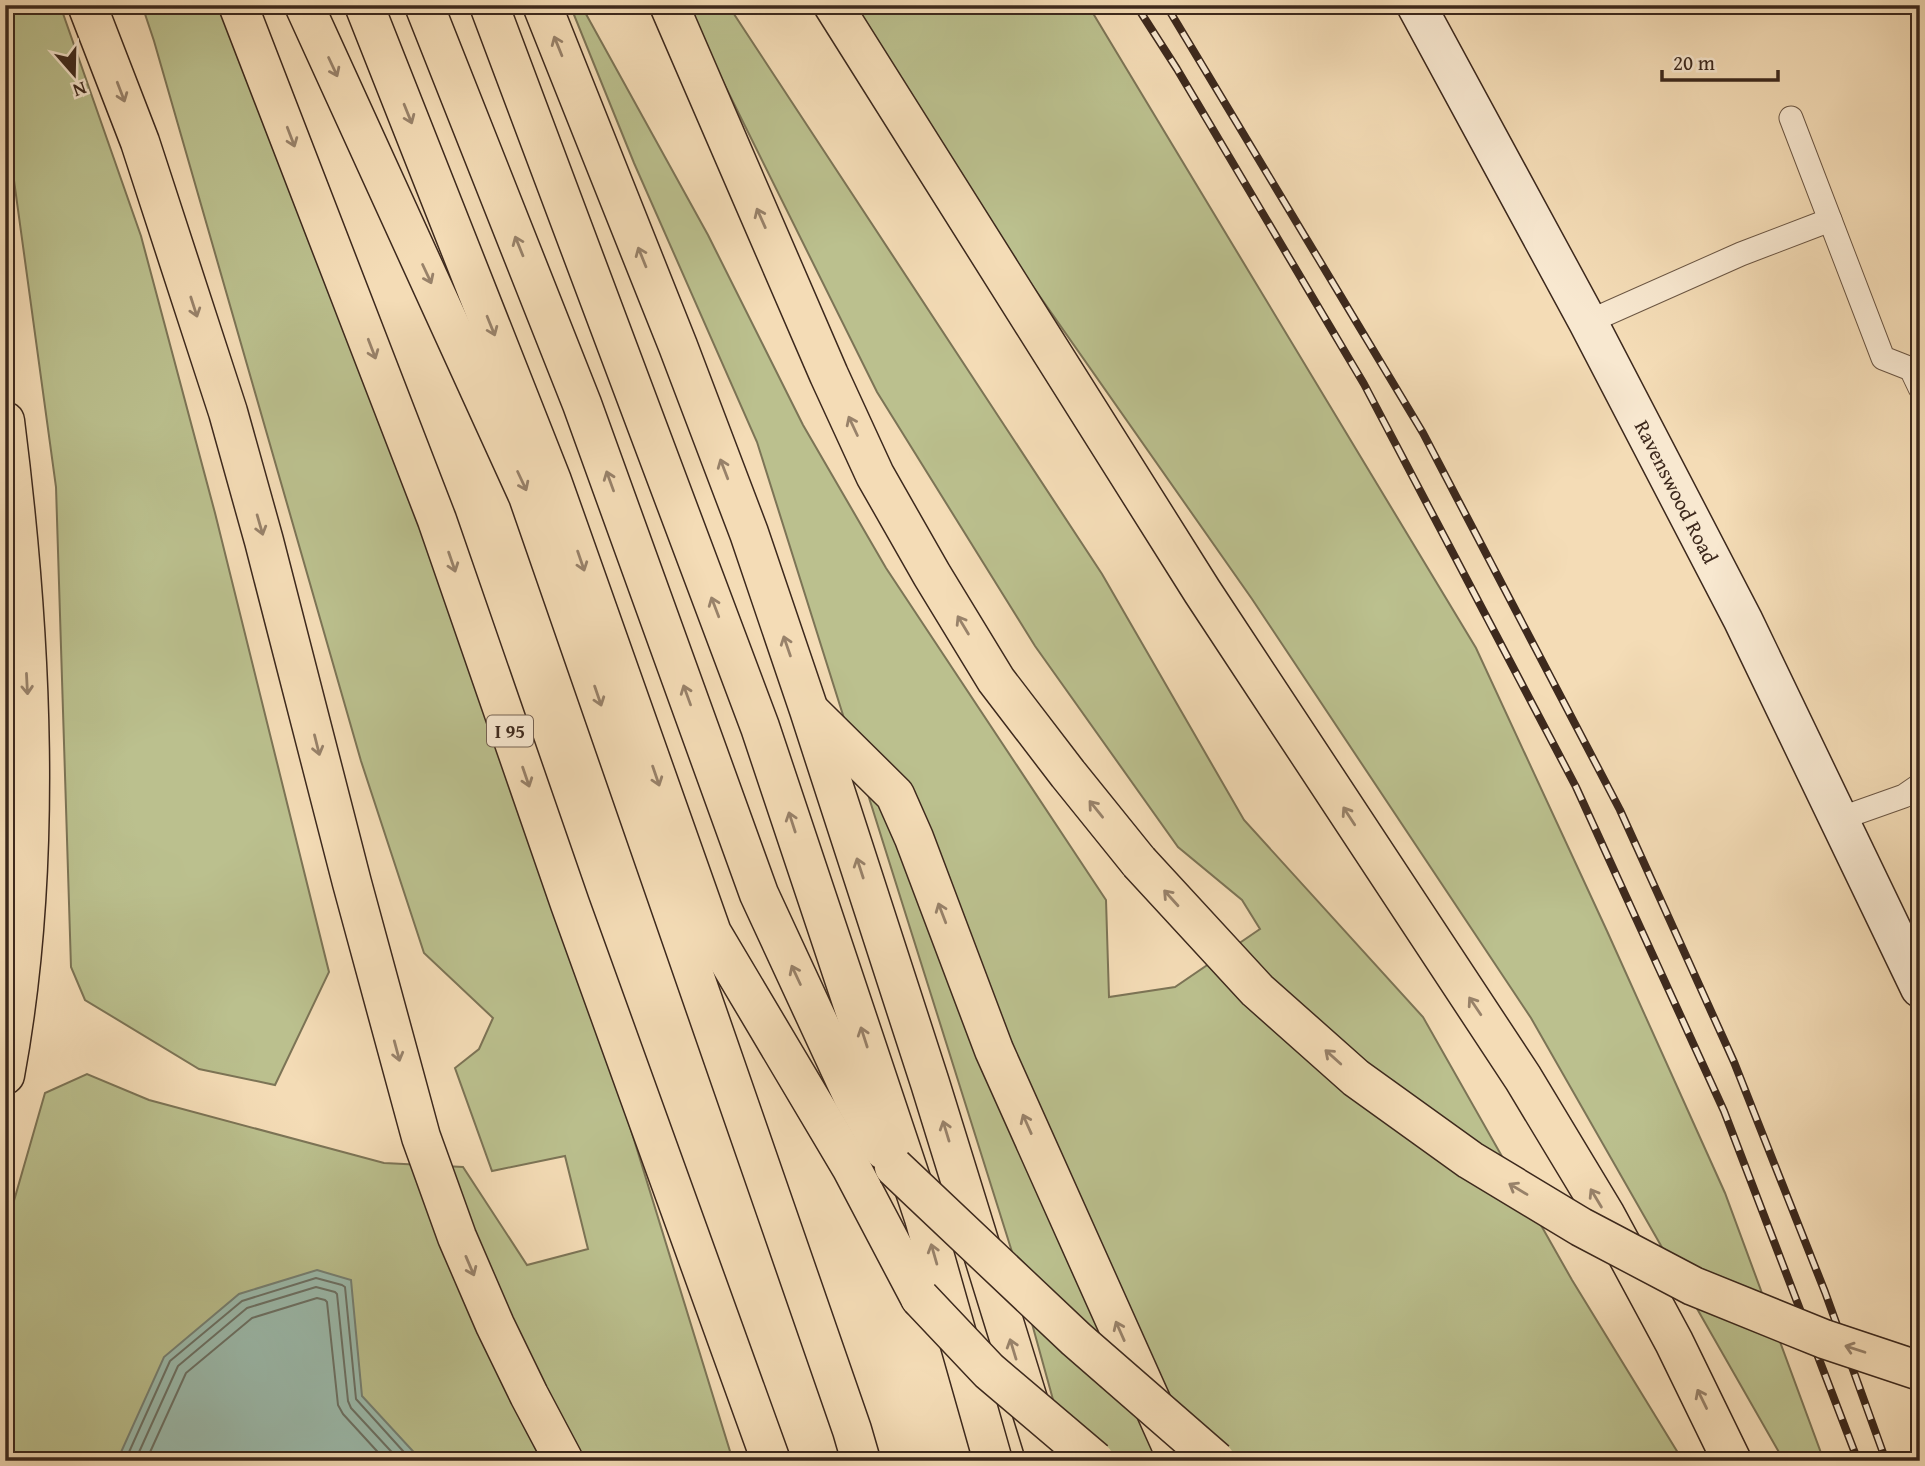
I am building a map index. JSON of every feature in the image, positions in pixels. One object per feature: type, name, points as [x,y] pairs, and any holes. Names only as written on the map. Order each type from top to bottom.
[{"type":"highway","points":[[87,5],[140,142],[228,412],[421,1137],[457,1237],[495,1325],[564,1461]]},
{"type":"highway","name":"I 95","points":[[239,5],[437,520],[574,917],[771,1461]]},
{"type":"highway","points":[[304,5],[528,496],[861,1461]]},
{"type":"highway","points":[[364,5],[552,481],[712,933],[851,1167],[920,1298],[989,1371],[1095,1461]]},
{"type":"highway","points":[[424,5],[582,404],[759,894],[853,1097],[894,1167],[1076,1339],[1216,1461]]},
{"type":"highway","points":[[489,5],[760,727],[924,1219],[993,1461]]},
{"type":"highway","points":[[542,5],[678,346],[749,533],[934,1095],[1047,1461]]},
{"type":"highway","points":[[669,5],[829,375],[876,475],[932,575],[996,680],[1139,862],[1257,990],[1356,1078],[1470,1160],[1581,1227],[1693,1286],[1824,1339],[1920,1371]]},
{"type":"highway","points":[[833,5],[1202,591],[1523,1079],[1605,1214],[1674,1342],[1732,1461]]},
{"type":"highway","points":[[5,421],[19,546],[30,743],[23,952],[5,1075]]},
{"type":"highway","points":[[809,710],[895,795],[914,838],[993,1050],[1178,1461]]},
{"type":"street","name":"Ravenswood Road","points":[[1416,5],[1588,322],[1743,620],[1920,988]]},
{"type":"lane","points":[[1791,118],[1883,358],[1911,369],[1920,388]]},
{"type":"lane","points":[[1588,322],[1741,254],[1830,220]]},
{"type":"lane","points":[[1839,819],[1904,796],[1920,785]]},
{"type":"green space","points":[[5,5],[60,5],[141,236],[215,513],[329,972],[275,1085],[199,1069],[85,1000],[71,967],[56,487],[5,128]]},
{"type":"green space","points":[[142,5],[228,5],[559,896],[733,1461],[5,1461],[5,1232],[45,1093],[87,1074],[149,1100],[384,1163],[463,1167],[527,1265],[588,1249],[565,1156],[492,1171],[455,1068],[479,1049],[493,1018],[424,953],[361,761]]},
{"type":"green space","points":[[570,5],[581,5],[708,235],[803,425],[886,568],[1106,900],[1109,997],[1175,987],[1260,929],[1242,900],[1178,847],[1035,646],[877,392],[685,5],[728,5],[1102,574],[1244,820],[1423,1017],[1572,1280],[1683,1461],[1070,1461],[1013,1255],[757,442],[634,163]]},
{"type":"green space","points":[[839,5],[1088,5],[1476,648],[1725,1193],[1824,1461],[1784,1461],[1531,1018],[1252,599],[869,53]]},
{"type":"water","points":[[317,1270],[351,1280],[362,1396],[422,1461],[117,1461],[164,1357],[239,1294]]},
{"type":"railway","points":[[1136,5],[1177,69],[1364,384],[1576,787],[1724,1111],[1858,1461]]},
{"type":"railway","points":[[1166,5],[1423,433],[1620,810],[1734,1062],[1825,1292],[1886,1461]]}]
